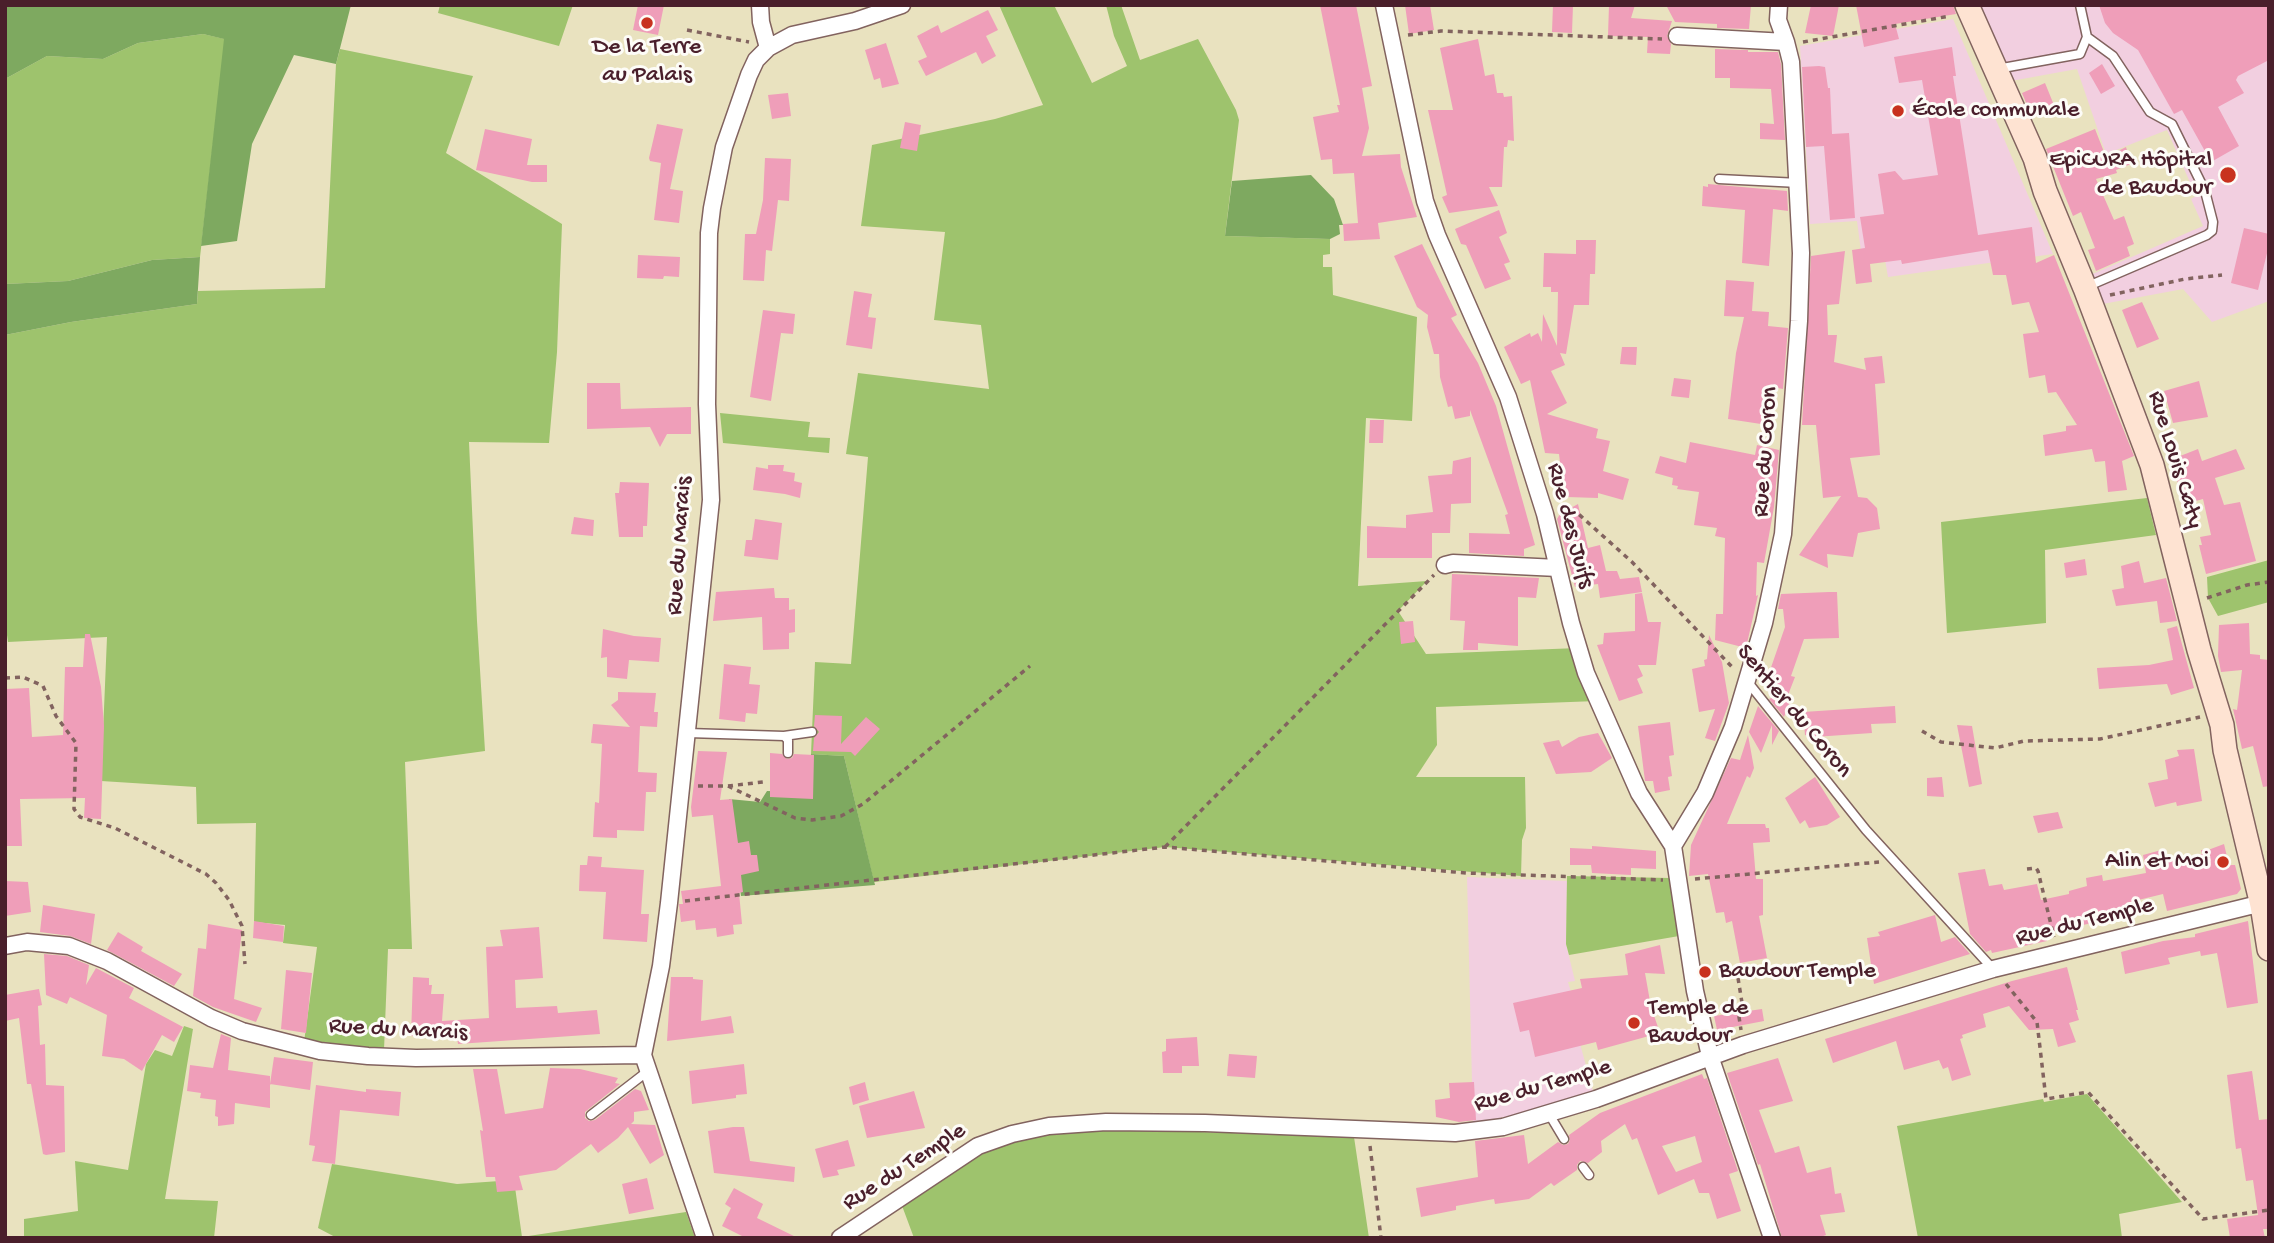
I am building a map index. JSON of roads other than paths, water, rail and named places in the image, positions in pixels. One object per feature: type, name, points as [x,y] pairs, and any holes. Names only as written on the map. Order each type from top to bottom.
[{"type":"main road","name":"Rue Louis Caty","points":[[1969,9],[2035,158],[2045,191],[2088,295],[2152,465],[2199,650],[2219,713],[2225,750],[2265,904],[2269,949]]},
{"type":"street","points":[[760,5],[761,22],[768,48],[792,35],[855,21],[901,5]]},
{"type":"street","name":"Rue des Juifs","points":[[1384,5],[1425,201],[1507,397],[1545,514],[1586,673],[1639,793],[1673,846],[1695,990],[1710,1056],[1772,1238]]},
{"type":"street","name":"Rue du Coron","points":[[1673,846],[1697,808],[1720,761],[1747,681],[1775,577],[1783,534],[1799,321],[1799,183],[1791,62],[1778,20],[1779,5]]},
{"type":"street","points":[[1677,36],[1786,42]]},
{"type":"street","name":"Rue du Marais","points":[[5,946],[27,942],[69,946],[107,961],[211,1018],[242,1031],[320,1051],[416,1058],[646,1063],[669,903],[711,500],[707,404],[709,233],[712,208],[724,147],[749,75],[768,48]]},
{"type":"street","points":[[1445,565],[1453,563],[1558,568]]},
{"type":"street","name":"Rue du Temple","points":[[840,1238],[978,1146],[1012,1134],[1049,1126],[1106,1122],[1472,1131],[1503,1127],[1549,1114],[1743,1045],[1993,969],[2265,904]]},
{"type":"street","points":[[646,1063],[709,1237]]},
{"type":"lane","points":[[1994,69],[2080,54],[2087,37],[2080,5]]},
{"type":"lane","points":[[2087,37],[2113,56],[2150,113],[2172,124],[2205,191],[2213,222],[2212,231],[2207,235],[2088,295]]},
{"type":"lane","points":[[1719,179],[1799,183]]},
{"type":"lane","name":"Sentier du Coron","points":[[1747,681],[1892,861],[1993,969]]},
{"type":"lane","points":[[688,733],[784,736],[812,732]]},
{"type":"lane","points":[[784,736],[788,740],[788,753]]},
{"type":"lane","points":[[591,1115],[646,1063]]},
{"type":"lane","points":[[1549,1114],[1563,1139]]},
{"type":"lane","points":[[1583,1167],[1589,1175]]},
{"type":"place","name":"De la Terre au Palais","points":[[647,23]]},
{"type":"place","name":"École communale","points":[[1898,111]]},
{"type":"place","name":"EpiCURA Hôpital de Baudour","points":[[2228,175]]},
{"type":"place","name":"Alin et Moi","points":[[2223,862]]},
{"type":"place","name":"Baudour Temple","points":[[1705,972]]},
{"type":"place","name":"Temple de Baudour","points":[[1634,1023]]}]
